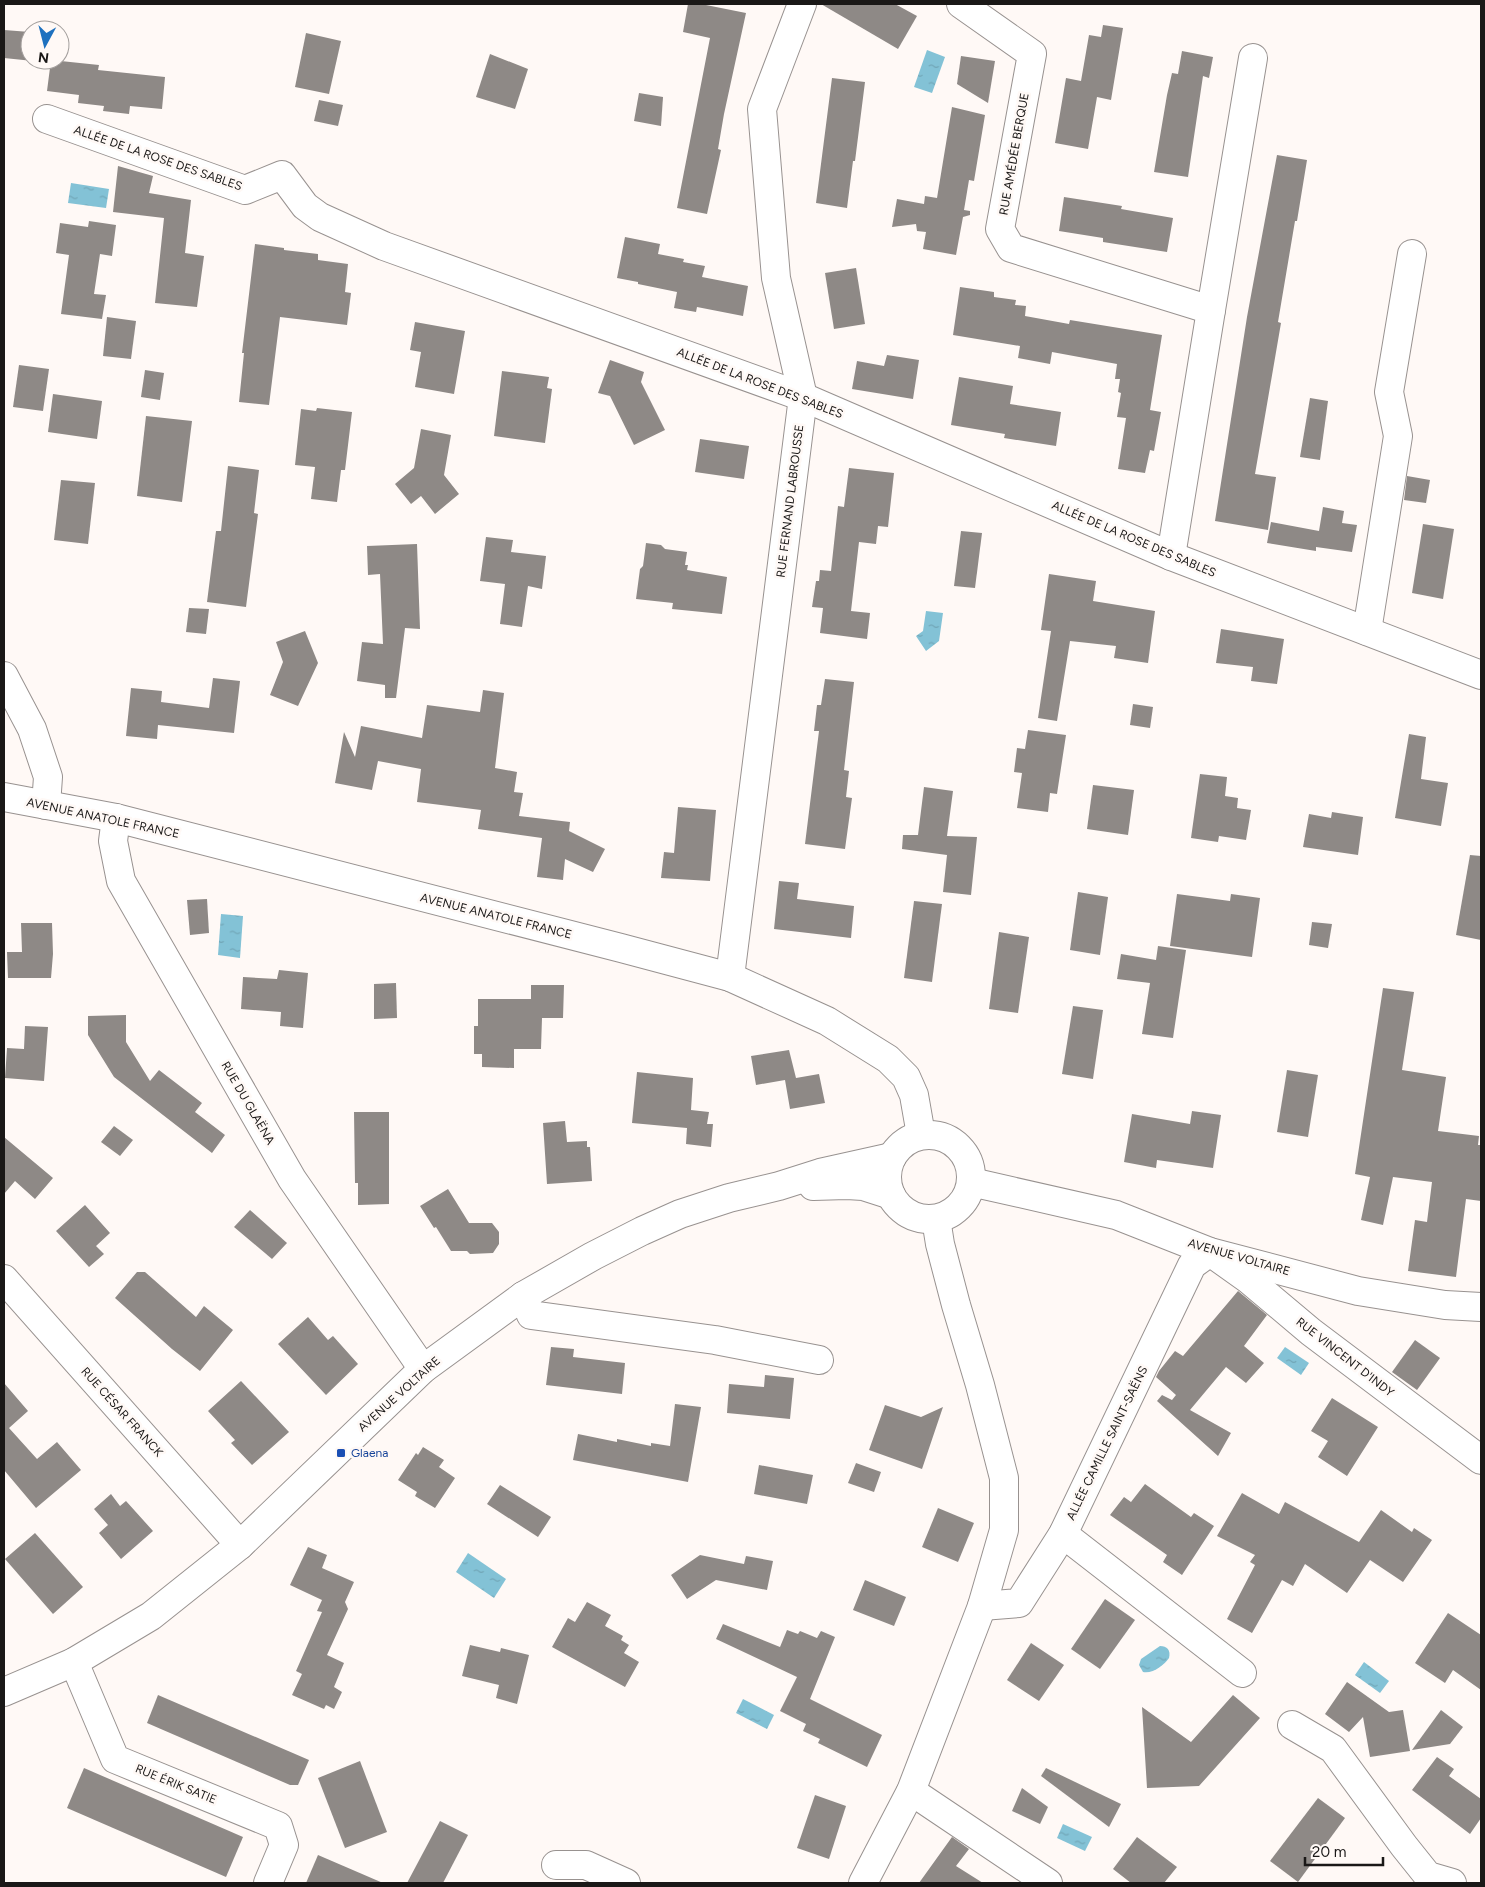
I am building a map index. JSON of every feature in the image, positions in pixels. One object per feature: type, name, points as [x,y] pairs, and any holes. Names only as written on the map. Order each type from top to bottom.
[{"type":"street","name":"RUE FERNAND LABROUSSE","points":[[730,977],[803,397],[776,278],[762,109],[802,4]]},
{"type":"street","name":"RUE AMÉDÉE BERQUE","points":[[961,4],[1032,54],[1000,229],[1011,248],[1211,310]]},
{"type":"street","points":[[1171,556],[1253,58]]},
{"type":"street","name":"ALLÉE DE LA ROSE DES SABLES","points":[[46,119],[245,190],[282,175],[305,206],[320,218],[384,246],[803,397],[1171,556],[1481,675]]},
{"type":"street","points":[[1367,631],[1398,436],[1389,392],[1412,254]]},
{"type":"street","points":[[4,676],[36,738],[48,777],[46,805]]},
{"type":"street","name":"AVENUE ANATOLE FRANCE","points":[[4,797],[116,818],[730,977],[827,1021],[888,1059],[906,1077],[914,1095],[921,1135]]},
{"type":"street","name":"RUE DU GLAËNA","points":[[116,818],[113,841],[121,882],[292,1179],[423,1369]]},
{"type":"street","points":[[921,1135],[947,1138],[958,1146],[966,1156],[970,1168],[971,1182],[967,1195],[960,1206],[949,1214],[936,1219],[922,1219],[909,1214],[898,1206],[891,1195],[887,1182],[887,1168],[892,1157],[904,1143],[921,1135]]},
{"type":"street","name":"AVENUE VOLTAIRE","points":[[4,1692],[74,1662],[151,1616],[240,1545],[423,1369],[523,1296],[593,1256],[665,1221],[729,1198],[820,1173],[892,1157]]},
{"type":"street","name":"AVENUE VOLTAIRE","points":[[971,1182],[1116,1215],[1210,1252],[1358,1291],[1445,1305],[1481,1307]]},
{"type":"street","name":"AVENUE VOLTAIRE","points":[[778,1186],[864,1186],[891,1195]]},
{"type":"street","points":[[863,1883],[911,1791],[982,1606],[1004,1530],[1004,1478],[980,1385],[956,1306],[940,1244],[936,1219]]},
{"type":"street","name":"RUE VINCENT D'INDY","points":[[1210,1252],[1248,1279],[1311,1332],[1481,1460]]},
{"type":"street","name":"ALLÉE CAMILLE SAINT-SAËNS","points":[[982,1606],[1019,1603],[1063,1534],[1192,1265],[1210,1252]]},
{"type":"street","name":"RUE CÉSAR FRANCK","points":[[4,1279],[240,1545]]},
{"type":"street","points":[[523,1296],[531,1315],[715,1340],[819,1360]]},
{"type":"street","points":[[1063,1534],[1242,1672]]},
{"type":"street","name":"RUE ÉRIK SATIE","points":[[74,1662],[115,1759],[278,1826],[284,1845],[268,1883]]},
{"type":"street","points":[[1292,1725],[1333,1749],[1428,1876],[1452,1883]]},
{"type":"street","points":[[911,1791],[1048,1883]]},
{"type":"street","points":[[556,1865],[586,1865],[626,1883]]},
{"type":"water","points":[[927,50],[945,57],[932,93],[914,87]]},
{"type":"water","points":[[71,183],[109,189],[106,208],[68,203]]},
{"type":"water","points":[[926,611],[943,613],[939,641],[926,651],[916,636],[923,631]]},
{"type":"water","points":[[221,914],[243,916],[240,958],[218,955]]},
{"type":"water","points":[[1285,1347],[1309,1363],[1301,1375],[1277,1358]]},
{"type":"water","points":[[468,1553],[506,1579],[494,1598],[456,1572]]},
{"type":"water","points":[[1160,1646],[1168,1649],[1169,1658],[1151,1672],[1143,1672],[1139,1665],[1141,1659]]},
{"type":"water","points":[[1364,1662],[1389,1681],[1380,1693],[1355,1675]]},
{"type":"water","points":[[743,1699],[774,1715],[767,1729],[736,1713]]},
{"type":"water","points":[[1063,1824],[1092,1837],[1085,1851],[1057,1838]]},
{"type":"building","points":[[688,4],[701,4],[746,13],[724,114],[718,149],[721,150],[707,214],[677,208],[710,38],[683,32]]},
{"type":"building","points":[[821,4],[895,4],[917,16],[898,49]]},
{"type":"building","points":[[1103,25],[1123,28],[1111,100],[1097,97],[1088,149],[1055,143],[1066,78],[1081,81],[1089,35],[1101,37]]},
{"type":"building","points":[[4,30],[20,31],[20,60],[4,58]]},
{"type":"building","points":[[306,33],[341,41],[329,94],[295,87]]},
{"type":"building","points":[[1182,51],[1213,57],[1209,78],[1203,76],[1188,177],[1154,172],[1172,73],[1178,74]]},
{"type":"building","points":[[490,54],[528,69],[515,109],[476,97]]},
{"type":"building","points":[[961,56],[995,61],[988,103],[957,84]]},
{"type":"building","points":[[70,62],[99,65],[98,70],[165,77],[162,109],[130,106],[129,114],[103,111],[104,106],[78,103],[79,95],[47,91],[50,70],[70,70]]},
{"type":"building","points":[[832,78],[865,82],[847,208],[816,203]]},
{"type":"building","points":[[639,93],[663,97],[661,126],[634,121]]},
{"type":"building","points":[[319,100],[343,105],[338,126],[314,121]]},
{"type":"building","points":[[952,107],[985,115],[974,181],[969,180],[964,210],[970,211],[970,215],[963,217],[956,255],[923,249],[926,232],[917,231],[916,224],[892,227],[897,199],[924,204],[925,196],[937,198]]},
{"type":"building","points":[[1277,155],[1307,160],[1278,322],[1281,323],[1255,474],[1276,477],[1268,530],[1215,521],[1247,317]]},
{"type":"building","points":[[118,166],[153,176],[149,193],[191,200],[185,253],[204,256],[197,307],[155,303],[164,218],[113,212]]},
{"type":"building","points":[[1064,197],[1122,206],[1121,209],[1173,218],[1167,252],[1103,242],[1103,238],[1059,231]]},
{"type":"building","points":[[89,221],[116,225],[112,256],[100,254],[94,294],[106,295],[102,319],[61,314],[69,255],[56,253],[60,223],[88,227]]},
{"type":"building","points":[[625,237],[660,244],[658,254],[684,259],[683,262],[705,266],[702,277],[748,286],[743,316],[697,307],[696,312],[674,308],[677,292],[617,278]]},
{"type":"building","points":[[255,244],[318,254],[318,260],[348,264],[345,292],[351,293],[347,325],[280,317],[269,405],[239,402],[244,353],[242,353]]},
{"type":"building","points":[[856,268],[865,324],[834,329],[825,273]]},
{"type":"building","points":[[960,287],[994,292],[994,297],[1016,300],[1015,305],[1026,306],[1025,316],[1069,324],[1070,320],[1162,335],[1150,410],[1161,412],[1154,451],[1150,450],[1145,473],[1118,469],[1126,418],[1117,417],[1121,393],[1118,392],[1120,379],[1115,379],[1117,364],[1052,352],[1050,364],[1018,358],[1020,346],[953,335]]},
{"type":"building","points":[[107,317],[136,321],[131,359],[103,356]]},
{"type":"building","points":[[415,322],[465,331],[454,394],[415,387],[421,352],[410,350]]},
{"type":"building","points":[[887,355],[919,360],[913,399],[852,389],[857,361],[884,366]]},
{"type":"building","points":[[610,360],[644,372],[641,382],[665,430],[634,445],[610,396],[598,393]]},
{"type":"building","points":[[19,365],[49,369],[43,411],[13,407]]},
{"type":"building","points":[[145,370],[164,373],[160,400],[141,397]]},
{"type":"building","points":[[502,371],[549,377],[547,388],[552,389],[545,443],[494,436]]},
{"type":"building","points":[[959,377],[1013,386],[1010,404],[1061,412],[1056,446],[1004,438],[1005,434],[951,425]]},
{"type":"building","points":[[53,394],[102,401],[97,439],[48,432]]},
{"type":"building","points":[[1310,398],[1328,401],[1320,460],[1300,457]]},
{"type":"building","points":[[317,408],[352,412],[345,470],[341,470],[337,502],[311,499],[315,467],[295,465],[301,409],[316,411]]},
{"type":"building","points":[[146,416],[192,421],[182,502],[137,496]]},
{"type":"building","points":[[421,429],[451,435],[444,475],[459,494],[435,514],[421,496],[411,504],[395,484],[414,468]]},
{"type":"building","points":[[700,439],[749,446],[744,479],[695,472]]},
{"type":"building","points":[[228,466],[259,470],[254,513],[258,514],[246,607],[207,602],[216,531],[221,531]]},
{"type":"building","points":[[849,468],[894,473],[888,527],[878,526],[876,544],[859,542],[851,611],[870,613],[867,639],[820,633],[823,608],[812,607],[816,581],[819,581],[820,570],[831,571],[838,506],[844,507]]},
{"type":"building","points":[[1407,476],[1430,480],[1426,503],[1404,500]]},
{"type":"building","points":[[61,480],[95,483],[88,544],[54,540]]},
{"type":"building","points":[[1323,507],[1344,511],[1342,523],[1357,525],[1352,552],[1316,547],[1316,551],[1267,543],[1271,522],[1319,531]]},
{"type":"building","points":[[1423,524],[1454,529],[1443,599],[1412,593]]},
{"type":"building","points":[[961,531],[982,533],[975,588],[954,586]]},
{"type":"building","points":[[486,537],[513,540],[511,552],[546,556],[542,589],[528,586],[522,627],[500,624],[505,584],[480,581]]},
{"type":"building","points":[[646,543],[661,545],[665,549],[687,552],[685,565],[688,565],[687,570],[727,577],[722,614],[672,609],[673,603],[636,599]]},
{"type":"building","points":[[417,544],[420,629],[405,628],[396,698],[385,698],[385,685],[357,681],[362,642],[383,644],[380,574],[368,575],[367,546]]},
{"type":"building","points":[[1049,574],[1096,581],[1093,601],[1155,611],[1148,663],[1114,658],[1116,646],[1070,641],[1057,721],[1038,718],[1051,631],[1041,630]]},
{"type":"building","points":[[189,608],[209,609],[206,634],[186,632]]},
{"type":"building","points":[[1221,629],[1284,639],[1277,684],[1251,681],[1253,667],[1216,663]]},
{"type":"building","points":[[305,631],[318,663],[298,706],[270,695],[283,662],[276,642]]},
{"type":"building","points":[[213,678],[240,681],[234,733],[158,725],[157,739],[126,736],[131,688],[162,691],[161,702],[209,708]]},
{"type":"building","points":[[825,679],[854,682],[844,770],[849,771],[846,797],[852,798],[845,849],[805,844],[819,731],[814,731],[817,705],[821,705]]},
{"type":"building","points":[[483,690],[504,693],[495,768],[517,772],[514,792],[523,793],[519,816],[570,822],[569,831],[605,849],[593,872],[565,859],[563,880],[537,877],[542,838],[478,829],[481,810],[417,802],[421,769],[378,761],[372,790],[335,783],[344,732],[355,757],[361,726],[422,738],[427,705],[480,712]]},
{"type":"building","points":[[1133,704],[1153,707],[1150,728],[1130,725]]},
{"type":"building","points":[[1028,730],[1066,735],[1057,794],[1050,793],[1048,812],[1017,808],[1022,773],[1014,772],[1017,748],[1025,749]]},
{"type":"building","points":[[1409,734],[1426,737],[1421,779],[1448,783],[1441,826],[1395,818]]},
{"type":"building","points":[[1200,774],[1227,777],[1225,796],[1238,798],[1237,808],[1251,810],[1246,840],[1219,836],[1218,842],[1191,838]]},
{"type":"building","points":[[1093,785],[1134,790],[1128,835],[1087,829]]},
{"type":"building","points":[[924,787],[953,791],[947,836],[977,837],[971,895],[943,892],[947,855],[902,849],[903,835],[918,835]]},
{"type":"building","points":[[678,807],[716,810],[710,881],[661,878],[664,852],[674,853]]},
{"type":"building","points":[[1332,812],[1363,817],[1358,855],[1303,847],[1309,814],[1331,818]]},
{"type":"building","points":[[1470,855],[1481,856],[1481,940],[1456,935]]},
{"type":"building","points":[[779,881],[799,883],[797,899],[854,906],[851,938],[774,929]]},
{"type":"building","points":[[1078,892],[1108,897],[1100,955],[1070,950]]},
{"type":"building","points":[[1177,894],[1230,901],[1231,894],[1260,898],[1252,957],[1170,946]]},
{"type":"building","points":[[207,899],[209,933],[190,935],[187,900]]},
{"type":"building","points":[[914,901],[942,904],[932,982],[904,978]]},
{"type":"building","points":[[1312,922],[1332,924],[1328,948],[1309,945]]},
{"type":"building","points":[[21,923],[52,923],[53,954],[51,978],[8,978],[7,952],[22,952]]},
{"type":"building","points":[[999,932],[1029,937],[1018,1013],[989,1009]]},
{"type":"building","points":[[1158,946],[1186,950],[1173,1038],[1142,1034],[1150,983],[1117,979],[1121,954],[1156,960]]},
{"type":"building","points":[[279,970],[308,973],[303,1028],[280,1026],[281,1012],[241,1009],[243,977],[277,979]]},
{"type":"building","points":[[396,983],[397,1018],[374,1019],[374,984]]},
{"type":"building","points":[[531,985],[564,985],[563,1018],[542,1018],[541,1049],[514,1049],[514,1068],[482,1067],[482,1054],[474,1054],[474,1026],[478,1026],[478,999],[531,999]]},
{"type":"building","points":[[1383,988],[1414,992],[1402,1070],[1446,1077],[1438,1131],[1479,1136],[1478,1145],[1481,1145],[1481,1201],[1466,1199],[1456,1277],[1408,1271],[1415,1220],[1427,1222],[1432,1182],[1393,1177],[1383,1225],[1361,1220],[1370,1177],[1355,1174]]},
{"type":"building","points":[[1073,1006],[1103,1010],[1093,1079],[1062,1074]]},
{"type":"building","points":[[126,1015],[126,1042],[150,1081],[159,1070],[202,1103],[195,1112],[225,1135],[212,1153],[114,1077],[88,1035],[88,1016]]},
{"type":"building","points":[[25,1026],[48,1027],[44,1081],[5,1078],[7,1048],[24,1049]]},
{"type":"building","points":[[789,1050],[796,1078],[819,1074],[825,1103],[790,1109],[785,1080],[756,1085],[751,1056]]},
{"type":"building","points":[[1287,1070],[1318,1075],[1308,1137],[1277,1132]]},
{"type":"building","points":[[637,1072],[693,1078],[691,1110],[709,1112],[707,1124],[713,1124],[711,1147],[686,1144],[687,1128],[632,1123]]},
{"type":"building","points":[[1192,1111],[1221,1115],[1213,1168],[1157,1160],[1156,1168],[1124,1162],[1132,1114],[1190,1124]]},
{"type":"building","points":[[354,1112],[389,1112],[389,1204],[358,1205],[358,1183],[355,1183]]},
{"type":"building","points":[[565,1121],[567,1142],[587,1141],[587,1147],[590,1147],[592,1181],[547,1184],[543,1123]]},
{"type":"building","points":[[114,1126],[133,1140],[120,1156],[101,1142]]},
{"type":"building","points":[[4,1137],[53,1178],[35,1199],[15,1181],[4,1194]]},
{"type":"building","points":[[448,1189],[469,1223],[492,1223],[499,1232],[499,1244],[493,1253],[470,1254],[467,1251],[451,1251],[436,1227],[434,1228],[420,1206]]},
{"type":"building","points":[[85,1205],[110,1233],[96,1246],[104,1254],[89,1267],[56,1231]]},
{"type":"building","points":[[250,1210],[287,1243],[272,1259],[234,1227]]},
{"type":"building","points":[[137,1272],[145,1272],[196,1317],[204,1306],[233,1330],[200,1371],[172,1349],[115,1298]]},
{"type":"building","points":[[1238,1291],[1267,1315],[1244,1346],[1264,1363],[1246,1383],[1226,1367],[1190,1410],[1231,1433],[1218,1456],[1157,1401],[1162,1395],[1172,1400],[1176,1395],[1156,1377],[1175,1351],[1183,1356]]},
{"type":"building","points":[[308,1317],[328,1340],[333,1336],[358,1364],[326,1395],[278,1344]]},
{"type":"building","points":[[1415,1340],[1440,1358],[1417,1390],[1392,1372]]},
{"type":"building","points":[[551,1347],[574,1349],[573,1357],[625,1363],[622,1394],[546,1385]]},
{"type":"building","points":[[765,1375],[794,1378],[790,1419],[727,1413],[729,1384],[764,1387]]},
{"type":"building","points":[[241,1381],[289,1432],[252,1465],[231,1443],[235,1440],[208,1411]]},
{"type":"building","points":[[4,1383],[28,1411],[9,1428],[37,1459],[57,1442],[81,1470],[36,1508],[4,1470]]},
{"type":"building","points":[[1332,1398],[1378,1427],[1347,1476],[1318,1457],[1328,1441],[1311,1431]]},
{"type":"building","points":[[675,1404],[701,1407],[688,1482],[573,1460],[578,1434],[617,1442],[617,1439],[651,1446],[651,1443],[670,1446]]},
{"type":"building","points":[[885,1405],[921,1417],[943,1407],[922,1469],[869,1450]]},
{"type":"building","points":[[423,1447],[444,1460],[439,1467],[455,1478],[435,1508],[415,1496],[417,1492],[398,1480],[416,1453],[418,1455]]},
{"type":"building","points":[[856,1463],[881,1472],[874,1492],[848,1483]]},
{"type":"building","points":[[759,1465],[813,1475],[807,1504],[754,1494]]},
{"type":"building","points":[[1145,1484],[1191,1517],[1194,1513],[1214,1526],[1182,1575],[1163,1562],[1167,1555],[1110,1515],[1124,1497],[1131,1502]]},
{"type":"building","points":[[500,1485],[551,1517],[538,1537],[487,1504]]},
{"type":"building","points":[[1242,1493],[1279,1514],[1285,1502],[1359,1542],[1381,1510],[1412,1532],[1414,1528],[1432,1540],[1403,1582],[1370,1560],[1347,1593],[1305,1564],[1293,1586],[1282,1580],[1252,1633],[1227,1619],[1255,1565],[1250,1562],[1255,1555],[1217,1536]]},
{"type":"building","points":[[111,1494],[120,1506],[126,1501],[153,1531],[121,1559],[99,1533],[108,1525],[94,1509]]},
{"type":"building","points":[[938,1508],[974,1523],[958,1562],[922,1547]]},
{"type":"building","points":[[35,1533],[83,1587],[53,1614],[5,1559]]},
{"type":"building","points":[[308,1547],[327,1555],[322,1568],[354,1582],[345,1602],[348,1609],[327,1655],[344,1663],[334,1687],[342,1692],[334,1709],[326,1705],[324,1709],[292,1695],[302,1674],[296,1671],[322,1612],[317,1611],[322,1600],[290,1585]]},
{"type":"building","points":[[700,1555],[744,1564],[746,1556],[773,1561],[767,1590],[716,1580],[687,1599],[671,1575]]},
{"type":"building","points":[[865,1580],[906,1597],[894,1626],[853,1610]]},
{"type":"building","points":[[1105,1599],[1135,1620],[1100,1669],[1071,1649]]},
{"type":"building","points":[[587,1602],[611,1615],[605,1626],[623,1636],[621,1640],[629,1645],[624,1653],[639,1662],[625,1687],[552,1647],[568,1618],[575,1622]]},
{"type":"building","points":[[1448,1613],[1481,1635],[1481,1690],[1453,1670],[1445,1683],[1415,1663]]},
{"type":"building","points":[[723,1624],[780,1647],[787,1630],[798,1634],[800,1631],[817,1638],[821,1631],[835,1637],[810,1699],[882,1735],[867,1767],[818,1743],[820,1739],[803,1731],[806,1724],[780,1711],[797,1677],[716,1639]]},
{"type":"building","points":[[1031,1643],[1064,1665],[1039,1701],[1007,1680]]},
{"type":"building","points":[[470,1645],[500,1652],[501,1648],[529,1655],[517,1704],[496,1698],[499,1685],[462,1676]]},
{"type":"building","points":[[1347,1682],[1389,1712],[1403,1710],[1410,1751],[1370,1757],[1363,1717],[1349,1732],[1325,1714]]},
{"type":"building","points":[[158,1695],[309,1760],[298,1785],[290,1785],[147,1723]]},
{"type":"building","points":[[1233,1695],[1260,1718],[1199,1786],[1147,1788],[1142,1707],[1191,1742]]},
{"type":"building","points":[[1441,1710],[1463,1727],[1450,1744],[1412,1750]]},
{"type":"building","points":[[1437,1757],[1454,1769],[1449,1776],[1481,1799],[1481,1818],[1470,1834],[1412,1790]]},
{"type":"building","points":[[360,1761],[387,1832],[345,1848],[318,1778]]},
{"type":"building","points":[[84,1768],[243,1837],[226,1877],[67,1808]]},
{"type":"building","points":[[1046,1768],[1121,1804],[1109,1827],[1041,1776]]},
{"type":"building","points":[[1022,1788],[1048,1807],[1040,1824],[1012,1811]]},
{"type":"building","points":[[815,1795],[846,1806],[829,1859],[797,1848]]},
{"type":"building","points":[[1318,1798],[1345,1818],[1298,1882],[1270,1861]]},
{"type":"building","points":[[440,1821],[468,1835],[443,1883],[407,1883]]},
{"type":"building","points":[[952,1837],[969,1849],[956,1866],[983,1883],[919,1883]]},
{"type":"building","points":[[1137,1837],[1177,1867],[1164,1883],[1131,1883],[1113,1869]]},
{"type":"building","points":[[318,1855],[383,1883],[306,1883]]},
{"type":"place","name":"Glaena","points":[[341,1453]]}]
